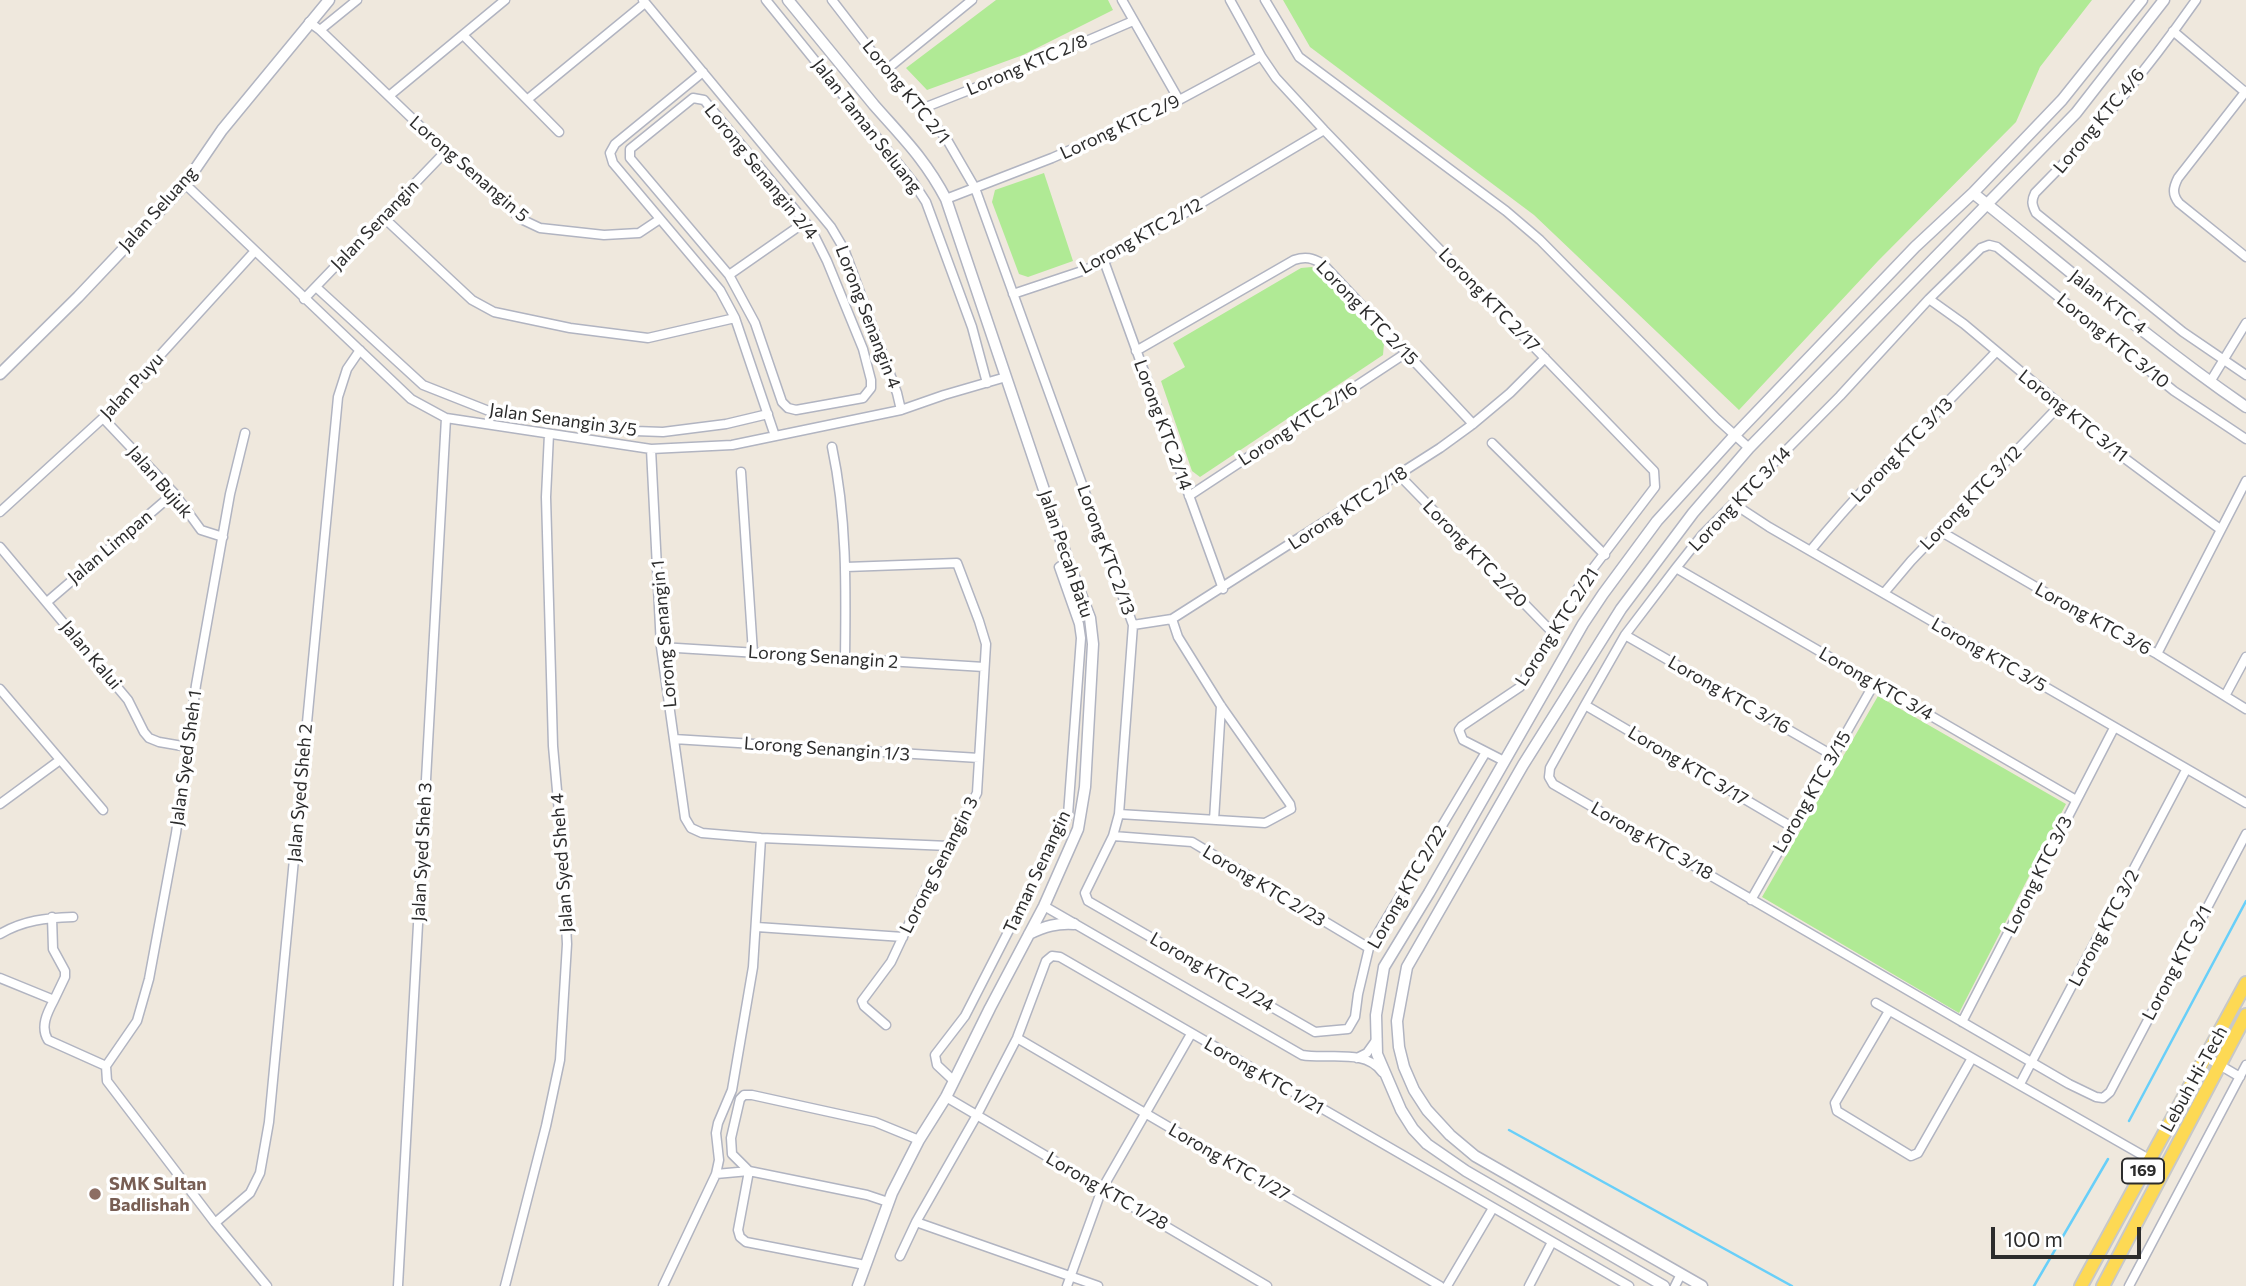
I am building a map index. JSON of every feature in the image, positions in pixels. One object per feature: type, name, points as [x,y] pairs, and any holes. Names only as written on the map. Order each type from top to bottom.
[{"type":"main road","name":"Lebuh Hi-Tech","points":[[2081,1286],[2246,983]]},
{"type":"main road","name":"Lebuh Hi-Tech","points":[[2103,1286],[2246,1015]]},
{"type":"street","name":"Jalan Seluang","points":[[0,374],[78,297],[185,184],[222,130],[329,0]]},
{"type":"street","points":[[320,30],[357,0]]},
{"type":"street","points":[[389,96],[505,0]]},
{"type":"street","name":"Jalan Taman Seluang","points":[[766,0],[914,182],[926,202],[972,327],[987,383]]},
{"type":"street","name":"Jalan Pecah Batu","points":[[788,0],[875,106],[918,153],[946,199],[1068,561],[1090,618],[1093,644],[1085,787],[1078,829],[1044,906],[946,1097],[919,1140],[888,1202],[858,1286]]},
{"type":"street","name":"Lorong KTC 2/1","points":[[832,0],[886,69],[946,138],[975,188]]},
{"type":"street","points":[[886,69],[972,0]]},
{"type":"street","points":[[1122,0],[1179,100]]},
{"type":"street","name":"Lorong KTC 2/17","points":[[1230,0],[1276,78],[1654,471]]},
{"type":"street","points":[[1265,0],[1299,57],[1506,211],[1540,240],[1749,448]]},
{"type":"street","points":[[1664,1286],[1466,1171],[1427,1144],[1413,1129],[1385,1077],[1377,1054],[1376,1015],[1384,967],[1603,594],[1657,522],[1734,436],[1915,247],[1973,192],[2062,100],[2142,0]]},
{"type":"street","points":[[1702,1286],[1475,1156],[1450,1135],[1427,1110],[1404,1067],[1397,1021],[1407,967],[1523,765],[1621,609],[1693,513],[1749,448],[2076,113],[2164,0]]},
{"type":"street","points":[[2196,0],[2176,28],[2182,39],[2246,92],[2178,178],[2174,196],[2179,203],[2244,252]]},
{"type":"street","points":[[528,99],[644,1]]},
{"type":"street","name":"Lorong Senangin 4","points":[[644,1],[831,227],[844,249],[901,410]]},
{"type":"street","name":"Lorong KTC 2/8","points":[[921,109],[1133,21]]},
{"type":"street","name":"Lorong Senangin 5","points":[[309,22],[521,219],[540,228],[604,235],[639,233],[660,219]]},
{"type":"street","name":"Lorong KTC 4/6","points":[[2176,28],[2071,156],[2032,199],[2032,205],[2036,213],[2222,360]]},
{"type":"street","points":[[463,35],[559,132]]},
{"type":"street","name":"Lorong KTC 2/9","points":[[946,199],[1052,158],[1155,113],[1261,56]]},
{"type":"street","points":[[703,72],[615,145],[610,153],[613,163],[720,290],[735,318],[775,436]]},
{"type":"street","name":"Lorong Senangin 2/4","points":[[693,98],[704,100],[811,229],[863,349],[871,380],[871,388],[863,398],[796,410],[788,408],[782,402],[755,323],[729,275],[655,189],[630,158],[629,152],[693,98]]},
{"type":"street","points":[[727,129],[740,117]]},
{"type":"street","name":"Lorong KTC 2/12","points":[[1013,294],[1104,261],[1324,130]]},
{"type":"street","name":"Jalan Senangin","points":[[304,299],[446,151]]},
{"type":"street","points":[[185,184],[411,399],[446,418],[651,449],[732,445],[901,410],[1006,377]]},
{"type":"street","points":[[975,188],[1013,294]]},
{"type":"street","points":[[643,199],[655,189]]},
{"type":"street","name":"Jalan KTC 4","points":[[1973,192],[2090,290],[2246,407]]},
{"type":"street","points":[[383,216],[471,300],[494,312],[570,328],[648,338],[735,318]]},
{"type":"street","points":[[729,275],[805,222]]},
{"type":"street","name":"Lorong KTC 3/10","points":[[1981,248],[1989,245],[1997,247],[2175,391],[2246,439]]},
{"type":"street","name":"Lorong KTC 3/14","points":[[1553,784],[1549,777],[1550,768],[1626,635],[1703,534],[1981,248]]},
{"type":"street","name":"Jalan Puyu","points":[[0,512],[103,418],[255,251]]},
{"type":"street","name":"Lorong KTC 2/15","points":[[1136,351],[1303,257],[1313,258],[1323,264],[1473,424]]},
{"type":"street","name":"Lorong KTC 2/14","points":[[1104,261],[1223,589]]},
{"type":"street","name":"Jalan Senangin 3/5","points":[[316,287],[423,385],[494,413],[635,431],[663,432],[726,424],[768,414]]},
{"type":"street","name":"Lorong KTC 2/13","points":[[1013,294],[1133,625],[1119,814],[1113,836],[1085,893]]},
{"type":"street","name":"Lorong KTC 3/11","points":[[1929,299],[1964,324],[2123,457],[2220,529]]},
{"type":"street","points":[[2210,382],[2246,323]]},
{"type":"street","points":[[863,349],[877,343]]},
{"type":"street","name":"Jalan Syed Sheh 2","points":[[215,1223],[250,1193],[260,1173],[269,1122],[338,397],[347,369],[360,351]]},
{"type":"street","name":"Lorong KTC 3/13","points":[[1811,551],[1898,453],[1996,352]]},
{"type":"street","name":"Lorong KTC 2/16","points":[[1189,496],[1406,353]]},
{"type":"street","name":"Lorong KTC 2/18","points":[[1133,625],[1172,619],[1399,475],[1473,424],[1510,393],[1545,358]]},
{"type":"street","points":[[2222,360],[2246,375]]},
{"type":"street","points":[[755,378],[771,371]]},
{"type":"street","name":"Lorong KTC 3/12","points":[[1884,593],[2060,405]]},
{"type":"street","name":"Jalan Bujuk","points":[[103,418],[174,493],[201,530],[223,537]]},
{"type":"street","name":"Jalan Syed Sheh 3","points":[[398,1286],[446,418]]},
{"type":"street","name":"Jalan Syed Sheh 1","points":[[105,1070],[137,1021],[149,979],[176,833],[196,685],[230,494],[245,433]]},
{"type":"street","name":"Jalan Syed Sheh 4","points":[[505,1286],[546,1126],[559,1060],[567,944],[553,746],[546,497],[549,434]]},
{"type":"street","points":[[1492,443],[1605,555]]},
{"type":"street","points":[[832,447],[840,485],[846,567],[845,659]]},
{"type":"street","name":"Lorong Senangin 1","points":[[651,449],[661,647],[685,818],[691,828],[702,833],[761,838]]},
{"type":"street","name":"Lorong KTC 2/21","points":[[1486,752],[1463,740],[1459,730],[1520,687],[1578,588],[1655,487],[1654,471]]},
{"type":"street","points":[[741,472],[753,653]]},
{"type":"street","name":"Lorong KTC 2/20","points":[[1399,475],[1552,632]]},
{"type":"street","points":[[2157,654],[2246,481]]},
{"type":"street","name":"Jalan Limpan","points":[[47,601],[174,493]]},
{"type":"street","name":"Lorong KTC 3/5","points":[[1734,504],[2246,803]]},
{"type":"street","name":"Lorong KTC 3/6","points":[[1940,531],[2071,608],[2157,654],[2246,709]]},
{"type":"street","name":"Jalan Kalui","points":[[0,547],[128,700],[149,738],[188,747]]},
{"type":"street","name":"Taman Senangin","points":[[954,1081],[937,1065],[935,1055],[965,1016],[1068,815],[1081,638],[1079,624],[1059,567],[1068,561]]},
{"type":"street","name":"Lorong Senangin 3","points":[[846,567],[957,563],[986,644],[977,793],[891,962],[862,1001],[864,1006],[886,1025]]},
{"type":"street","name":"Lorong KTC 3/4","points":[[1676,568],[2076,800]]},
{"type":"street","points":[[1119,814],[1265,823],[1291,809],[1221,706],[1178,636],[1172,619]]},
{"type":"street","name":"Lorong KTC 3/16","points":[[1626,635],[1832,755]]},
{"type":"street","name":"Lorong Senangin 2","points":[[661,647],[984,667]]},
{"type":"street","points":[[2225,696],[2246,657]]},
{"type":"street","name":"Lorong KTC 3/15","points":[[1751,900],[1874,684]]},
{"type":"street","points":[[0,690],[103,810]]},
{"type":"street","name":"Lorong KTC 3/17","points":[[1585,705],[1792,828]]},
{"type":"street","points":[[1214,820],[1221,706]]},
{"type":"street","name":"Lorong KTC 3/3","points":[[1962,1022],[2114,728]]},
{"type":"street","name":"Lorong Senangin 1/3","points":[[674,739],[979,758]]},
{"type":"street","points":[[1486,752],[1504,761]]},
{"type":"street","name":"Lorong KTC 2/22","points":[[1348,1029],[1355,1017],[1357,993],[1369,948],[1486,752]]},
{"type":"street","points":[[0,804],[60,760]]},
{"type":"street","name":"Lorong KTC 3/2","points":[[2020,1084],[2186,770]]},
{"type":"street","name":"Lorong KTC 3/18","points":[[1553,784],[1751,900]]},
{"type":"street","name":"Lorong KTC 3/1","points":[[2032,1061],[2096,1097],[2103,1098],[2110,1092],[2246,834]]},
{"type":"street","name":"Lorong KTC 2/23","points":[[1113,836],[1192,842],[1369,948]]},
{"type":"street","points":[[663,1286],[716,1174],[719,1160],[716,1133],[732,1090],[753,967],[761,838],[949,846]]},
{"type":"street","name":"Lorong KTC 2/24","points":[[1085,893],[1088,901],[1315,1032],[1348,1029]]},
{"type":"street","points":[[1751,900],[2032,1061]]},
{"type":"street","points":[[1044,906],[1302,1055],[1316,1058],[1357,1058],[1376,1064],[1385,1077]]},
{"type":"street","points":[[0,933],[18,924],[73,917]]},
{"type":"street","points":[[52,918],[53,949],[65,971],[44,1024],[44,1034],[48,1040],[105,1070],[107,1081],[215,1223],[267,1286]]},
{"type":"street","points":[[1029,934],[1058,923],[1074,924]]},
{"type":"street","points":[[757,927],[903,937]]},
{"type":"street","name":"Lorong KTC 1/21","points":[[900,1256],[1017,1038],[1046,961],[1052,956],[1060,957],[1629,1286]]},
{"type":"street","points":[[0,978],[54,1000]]},
{"type":"street","points":[[1876,1003],[2149,1159]]},
{"type":"street","points":[[1889,1011],[1835,1103],[1837,1111],[1911,1156],[1916,1156],[1972,1058]]},
{"type":"street","points":[[1067,1286],[1102,1189],[1191,1034]]},
{"type":"street","name":"Lorong KTC 1/27","points":[[1017,1038],[1440,1286]]},
{"type":"street","points":[[1357,1058],[1372,1047],[1377,1039]]},
{"type":"street","points":[[2206,1057],[2240,1077]]},
{"type":"street","points":[[2129,1286],[2246,1065]]},
{"type":"street","points":[[749,1171],[732,1154],[731,1138],[740,1099],[744,1095],[875,1122],[919,1140]]},
{"type":"street","name":"Lorong KTC 1/28","points":[[946,1097],[1267,1286]]},
{"type":"street","points":[[716,1174],[749,1171],[867,1195],[888,1202]]},
{"type":"street","points":[[749,1171],[738,1230],[740,1237],[746,1242],[865,1265]]},
{"type":"street","points":[[1447,1286],[1493,1209]]},
{"type":"street","points":[[916,1222],[1098,1286]]},
{"type":"street","points":[[1529,1286],[1552,1242]]},
{"type":"street","points":[[1675,1286],[1681,1274]]},
{"type":"green space","points":[[996,0],[1108,0],[1113,10],[1023,55],[927,90],[906,68]]},
{"type":"green space","points":[[1283,0],[2092,0],[2040,67],[2016,122],[1878,261],[1739,410],[1534,215],[1310,47]]},
{"type":"green space","points":[[1044,173],[1073,261],[1028,277],[1019,274],[992,202],[995,190]]},
{"type":"green space","points":[[1312,267],[1384,343],[1383,355],[1200,477],[1192,471],[1161,381],[1185,367],[1173,343],[1301,268]]},
{"type":"green space","points":[[1878,696],[2066,804],[1959,1013],[1762,897]]},
{"type":"waterway","points":[[2129,1121],[2246,901]]},
{"type":"waterway","points":[[1509,1130],[1792,1286]]},
{"type":"waterway","points":[[2034,1286],[2108,1159]]},
{"type":"place","name":"SMK Sultan Badlishah","points":[[95,1194]]}]
